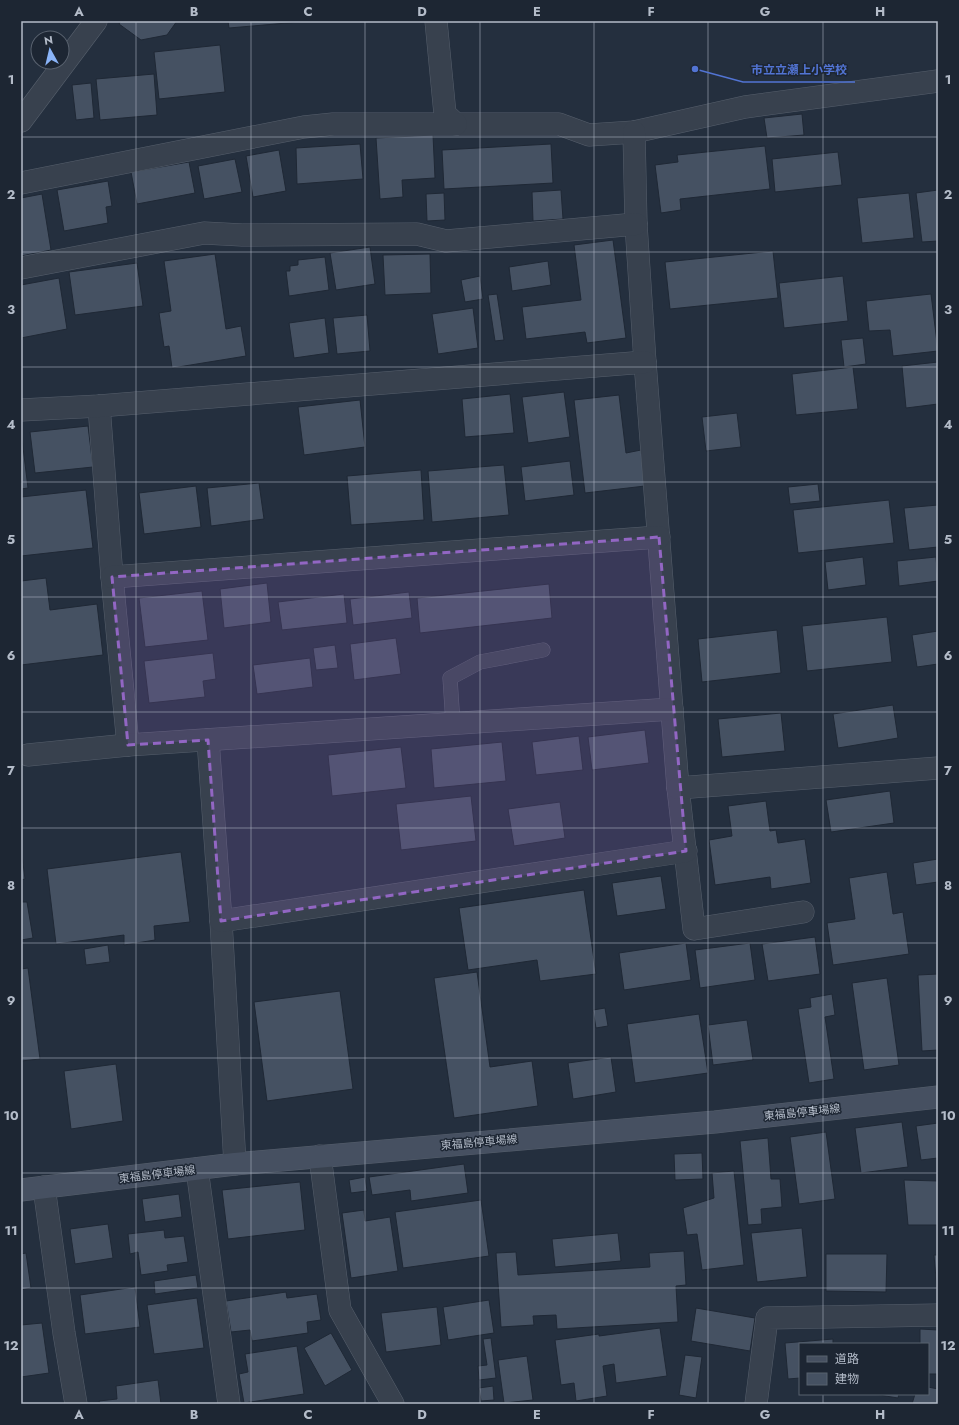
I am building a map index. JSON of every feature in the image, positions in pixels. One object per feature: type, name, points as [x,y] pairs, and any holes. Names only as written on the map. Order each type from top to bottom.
[{"type":"main road","name":"東福島停車場線","points":[[21,1190],[236,1164],[715,1122],[938,1097]]},
{"type":"street","points":[[21,120],[96,21]]},
{"type":"street","points":[[436,21],[445,114],[456,124]]},
{"type":"street","points":[[21,183],[304,127],[333,124],[559,124],[589,135],[634,132],[745,107],[938,81]]},
{"type":"street","points":[[634,132],[636,224],[645,362],[678,788],[694,928],[802,912]]},
{"type":"street","points":[[21,268],[204,233],[242,235],[417,234],[446,241],[636,224]]},
{"type":"street","points":[[21,410],[99,406],[645,362]]},
{"type":"street","points":[[99,406],[112,577],[128,745]]},
{"type":"street","points":[[112,577],[659,537]]},
{"type":"street","points":[[28,755],[128,745],[672,709]]},
{"type":"street","points":[[208,740],[236,1164]]},
{"type":"street","points":[[678,788],[938,768]]},
{"type":"street","points":[[221,921],[686,851]]},
{"type":"street","points":[[320,1156],[340,1310],[393,1404]]},
{"type":"street","points":[[197,1169],[230,1404]]},
{"type":"street","points":[[44,1187],[64,1333],[76,1404]]},
{"type":"street","points":[[756,1404],[767,1318],[938,1315]]},
{"type":"lane","points":[[453,724],[450,678],[480,662],[543,650]]},
{"type":"highlighted area","points":[[659,537],[686,851],[221,921],[208,740],[128,745],[112,577]]},
{"type":"building","points":[[121,21],[177,21],[167,35],[141,40],[119,24]]},
{"type":"building","points":[[228,21],[299,21],[299,22],[229,28]]},
{"type":"building","points":[[220,45],[225,92],[159,99],[154,52]]},
{"type":"building","points":[[154,74],[157,115],[100,120],[96,79]]},
{"type":"building","points":[[91,83],[94,118],[76,120],[72,85]]},
{"type":"building","points":[[802,114],[804,135],[767,138],[764,118]]},
{"type":"building","points":[[433,135],[435,178],[402,180],[403,197],[380,199],[376,138]]},
{"type":"building","points":[[360,144],[363,179],[297,184],[296,148]]},
{"type":"building","points":[[551,144],[553,183],[444,189],[442,150]]},
{"type":"building","points":[[765,146],[770,189],[680,199],[681,210],[661,213],[655,165],[678,162],[677,155]]},
{"type":"building","points":[[279,150],[286,191],[253,197],[246,156]]},
{"type":"building","points":[[838,152],[842,185],[775,192],[772,159]]},
{"type":"building","points":[[235,159],[242,192],[204,199],[198,166]]},
{"type":"building","points":[[189,162],[195,193],[137,204],[131,172]]},
{"type":"building","points":[[108,181],[112,206],[106,207],[108,223],[64,231],[57,190]]},
{"type":"building","points":[[561,190],[563,219],[533,221],[532,192]]},
{"type":"building","points":[[938,190],[938,241],[922,242],[916,193]]},
{"type":"building","points":[[444,193],[445,220],[427,221],[426,194]]},
{"type":"building","points":[[909,193],[914,238],[862,243],[857,198]]},
{"type":"building","points":[[42,194],[51,250],[21,256],[21,198]]},
{"type":"building","points":[[613,240],[626,338],[587,343],[585,332],[526,339],[522,307],[581,300],[574,245]]},
{"type":"building","points":[[370,247],[375,284],[336,290],[330,253]]},
{"type":"building","points":[[773,251],[778,298],[670,309],[665,262]]},
{"type":"building","points":[[215,254],[226,329],[241,326],[246,356],[172,368],[169,346],[164,347],[159,313],[171,311],[164,261]]},
{"type":"building","points":[[430,254],[431,293],[385,295],[383,255]]},
{"type":"building","points":[[325,257],[329,290],[289,296],[286,271],[290,271],[290,266],[298,265],[298,260]]},
{"type":"building","points":[[548,261],[551,285],[512,291],[509,267]]},
{"type":"building","points":[[137,263],[143,306],[75,315],[69,272]]},
{"type":"building","points":[[480,276],[483,299],[465,302],[461,280]]},
{"type":"building","points":[[843,276],[848,321],[784,328],[779,283]]},
{"type":"building","points":[[59,278],[67,329],[21,338],[21,285]]},
{"type":"building","points":[[497,294],[504,340],[495,341],[488,295]]},
{"type":"building","points":[[931,294],[938,351],[893,356],[890,330],[869,331],[866,301]]},
{"type":"building","points":[[473,308],[478,348],[438,354],[432,314]]},
{"type":"building","points":[[367,315],[370,351],[337,354],[333,318]]},
{"type":"building","points":[[325,318],[329,353],[294,358],[289,323]]},
{"type":"building","points":[[863,338],[866,364],[844,367],[841,340]]},
{"type":"building","points":[[938,362],[938,404],[906,408],[902,366]]},
{"type":"building","points":[[853,367],[858,409],[796,415],[792,374]]},
{"type":"building","points":[[564,392],[570,437],[528,443],[522,397]]},
{"type":"building","points":[[510,394],[514,433],[465,437],[462,399]]},
{"type":"building","points":[[619,395],[626,453],[641,450],[645,486],[585,493],[574,400]]},
{"type":"building","points":[[360,400],[365,447],[304,455],[298,407]]},
{"type":"building","points":[[737,413],[741,447],[706,451],[702,417]]},
{"type":"building","points":[[88,426],[93,467],[35,473],[30,432]]},
{"type":"building","points":[[21,431],[28,488],[21,489]]},
{"type":"building","points":[[570,461],[574,495],[525,501],[521,467]]},
{"type":"building","points":[[504,465],[509,515],[432,522],[428,471]]},
{"type":"building","points":[[421,470],[424,520],[351,525],[347,476]]},
{"type":"building","points":[[259,483],[264,519],[211,526],[207,488]]},
{"type":"building","points":[[818,484],[820,501],[790,504],[788,487]]},
{"type":"building","points":[[196,486],[201,527],[144,534],[139,493]]},
{"type":"building","points":[[86,490],[93,548],[21,556],[21,497]]},
{"type":"building","points":[[889,500],[894,543],[798,553],[793,510]]},
{"type":"building","points":[[938,505],[938,547],[909,550],[904,508]]},
{"type":"building","points":[[863,557],[866,585],[828,590],[825,562]]},
{"type":"building","points":[[936,557],[938,581],[899,586],[897,561]]},
{"type":"building","points":[[46,578],[50,610],[97,604],[103,655],[21,665],[21,581]]},
{"type":"building","points":[[267,583],[271,622],[224,628],[220,589]]},
{"type":"building","points":[[549,584],[552,618],[420,633],[417,598]]},
{"type":"building","points":[[202,591],[208,640],[145,647],[139,598]]},
{"type":"building","points":[[409,592],[412,618],[353,625],[350,599]]},
{"type":"building","points":[[344,594],[347,623],[282,630],[278,602]]},
{"type":"building","points":[[887,617],[892,662],[807,671],[802,626]]},
{"type":"building","points":[[777,630],[781,673],[702,682],[698,639]]},
{"type":"building","points":[[938,631],[938,664],[917,667],[912,635]]},
{"type":"building","points":[[396,638],[401,674],[354,680],[350,644]]},
{"type":"building","points":[[335,645],[338,668],[316,670],[313,648]]},
{"type":"building","points":[[213,653],[216,679],[203,681],[205,697],[149,703],[144,661]]},
{"type":"building","points":[[310,658],[313,687],[257,694],[253,665]]},
{"type":"building","points":[[893,705],[898,738],[838,748],[833,714]]},
{"type":"building","points":[[781,713],[785,751],[722,757],[718,719]]},
{"type":"building","points":[[645,730],[649,763],[592,770],[588,737]]},
{"type":"building","points":[[579,736],[583,770],[536,775],[532,742]]},
{"type":"building","points":[[502,742],[506,781],[434,788],[431,749]]},
{"type":"building","points":[[401,747],[406,788],[332,796],[328,755]]},
{"type":"building","points":[[890,791],[894,823],[831,832],[826,800]]},
{"type":"building","points":[[471,796],[476,841],[401,850],[396,804]]},
{"type":"building","points":[[766,801],[770,831],[776,830],[778,843],[805,839],[811,883],[771,889],[770,877],[715,885],[709,840],[732,836],[728,806]]},
{"type":"building","points":[[560,802],[565,838],[514,846],[508,809]]},
{"type":"building","points":[[21,847],[25,879],[21,880]]},
{"type":"building","points":[[181,852],[190,922],[154,926],[155,940],[124,945],[124,935],[56,944],[47,869]]},
{"type":"building","points":[[938,859],[938,882],[916,885],[913,863]]},
{"type":"building","points":[[887,872],[893,914],[903,912],[909,954],[833,965],[827,923],[855,919],[849,878]]},
{"type":"building","points":[[661,876],[666,909],[617,916],[612,883]]},
{"type":"building","points":[[584,890],[596,974],[540,981],[537,960],[468,970],[459,908]]},
{"type":"building","points":[[21,902],[27,902],[33,938],[21,940]]},
{"type":"building","points":[[815,937],[820,974],[768,981],[762,944]]},
{"type":"building","points":[[686,943],[691,980],[624,990],[619,953]]},
{"type":"building","points":[[750,943],[755,980],[700,988],[695,950]]},
{"type":"building","points":[[108,945],[110,962],[86,965],[84,949]]},
{"type":"building","points":[[28,968],[40,1059],[21,1061],[21,969]]},
{"type":"building","points":[[477,972],[490,1067],[532,1061],[538,1106],[454,1118],[434,978]]},
{"type":"building","points":[[938,974],[938,1050],[922,1051],[918,975]]},
{"type":"building","points":[[887,978],[899,1065],[864,1070],[852,983]]},
{"type":"building","points":[[340,991],[353,1089],[267,1101],[254,1002]]},
{"type":"building","points":[[832,994],[835,1015],[825,1017],[834,1079],[809,1083],[798,1009],[811,1007],[810,998]]},
{"type":"building","points":[[605,1008],[608,1026],[596,1028],[593,1010]]},
{"type":"building","points":[[699,1014],[708,1073],[635,1083],[627,1024]]},
{"type":"building","points":[[747,1020],[753,1060],[713,1065],[708,1025]]},
{"type":"building","points":[[611,1057],[616,1092],[573,1099],[568,1063]]},
{"type":"building","points":[[116,1064],[123,1121],[71,1129],[64,1071]]},
{"type":"building","points":[[902,1122],[908,1167],[861,1173],[855,1128]]},
{"type":"building","points":[[938,1123],[938,1158],[921,1160],[916,1126]]},
{"type":"building","points":[[826,1132],[835,1199],[799,1204],[790,1137]]},
{"type":"building","points":[[768,1138],[771,1179],[780,1179],[782,1207],[761,1209],[762,1224],[748,1225],[740,1141]]},
{"type":"building","points":[[702,1153],[703,1179],[675,1180],[674,1154]]},
{"type":"building","points":[[464,1164],[468,1193],[411,1201],[410,1190],[372,1195],[369,1177]]},
{"type":"building","points":[[734,1171],[744,1265],[702,1270],[697,1234],[687,1235],[683,1208],[714,1198],[712,1173]]},
{"type":"building","points":[[365,1177],[367,1191],[351,1193],[349,1180]]},
{"type":"building","points":[[904,1180],[938,1181],[938,1225],[908,1225]]},
{"type":"building","points":[[300,1182],[305,1230],[228,1239],[222,1190]]},
{"type":"building","points":[[179,1194],[182,1217],[145,1222],[142,1199]]},
{"type":"building","points":[[481,1200],[489,1256],[403,1268],[395,1212]]},
{"type":"building","points":[[364,1210],[365,1221],[390,1217],[398,1271],[351,1278],[342,1213]]},
{"type":"building","points":[[108,1224],[113,1258],[75,1264],[70,1229]]},
{"type":"building","points":[[802,1228],[807,1277],[757,1282],[751,1233]]},
{"type":"building","points":[[164,1230],[165,1238],[184,1236],[188,1262],[167,1265],[168,1271],[141,1275],[138,1252],[130,1254],[128,1234]]},
{"type":"building","points":[[618,1233],[621,1261],[555,1267],[552,1239]]},
{"type":"building","points":[[684,1251],[686,1285],[676,1286],[678,1322],[557,1329],[556,1315],[533,1316],[534,1325],[501,1327],[496,1253],[516,1252],[518,1275],[650,1267],[649,1253]]},
{"type":"building","points":[[26,1253],[31,1288],[21,1290],[21,1254]]},
{"type":"building","points":[[826,1254],[887,1254],[886,1292],[826,1291]]},
{"type":"building","points":[[934,1255],[938,1255],[938,1290],[937,1290]]},
{"type":"building","points":[[196,1275],[198,1288],[155,1294],[154,1281]]},
{"type":"building","points":[[135,1287],[140,1327],[85,1334],[80,1295]]},
{"type":"building","points":[[286,1292],[287,1298],[317,1294],[321,1320],[307,1322],[308,1333],[252,1341],[250,1330],[231,1332],[226,1301]]},
{"type":"building","points":[[197,1298],[204,1348],[154,1354],[147,1305]]},
{"type":"building","points":[[489,1300],[494,1333],[448,1340],[443,1307]]},
{"type":"building","points":[[437,1307],[441,1345],[386,1352],[381,1313]]},
{"type":"building","points":[[696,1308],[755,1318],[750,1351],[691,1341]]},
{"type":"building","points":[[42,1323],[49,1373],[21,1377],[21,1325]]},
{"type":"building","points":[[660,1328],[667,1376],[616,1383],[614,1364],[603,1366],[607,1396],[576,1401],[574,1383],[561,1385],[555,1340]]},
{"type":"building","points":[[920,1329],[938,1330],[938,1374],[929,1374],[929,1343],[920,1343]]},
{"type":"building","points":[[331,1333],[352,1370],[325,1386],[304,1348]]},
{"type":"building","points":[[491,1338],[496,1378],[479,1380],[478,1366],[487,1365],[483,1339]]},
{"type":"building","points":[[833,1339],[833,1343],[799,1343],[799,1378],[788,1379],[785,1343]]},
{"type":"building","points":[[297,1346],[304,1394],[244,1403],[239,1374],[248,1372],[245,1354]]},
{"type":"building","points":[[685,1355],[702,1357],[696,1398],[679,1395]]},
{"type":"building","points":[[527,1356],[533,1400],[504,1403],[498,1360]]},
{"type":"building","points":[[158,1380],[161,1404],[100,1404],[99,1401],[117,1399],[116,1386]]},
{"type":"building","points":[[493,1386],[494,1400],[481,1401],[479,1388]]},
{"type":"building","points":[[929,1387],[938,1389],[938,1404],[912,1404],[915,1395],[929,1395]]},
{"type":"building","points":[[879,1395],[899,1395],[898,1398]]},
{"type":"place","name":"市立立瀬上小学校","points":[[695,69]]}]
